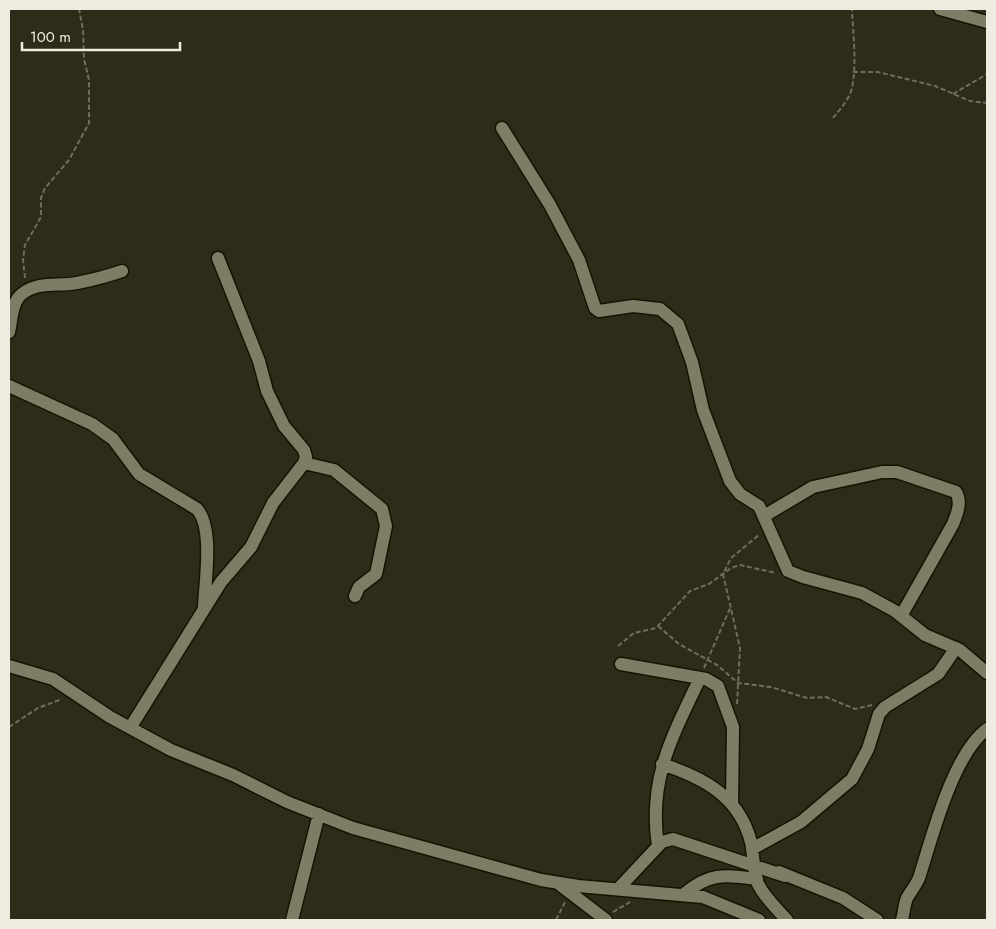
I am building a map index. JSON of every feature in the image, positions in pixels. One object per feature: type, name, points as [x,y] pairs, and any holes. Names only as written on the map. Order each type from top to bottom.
[{"type":"street","points":[[940,9],[987,22]]},
{"type":"street","points":[[502,128],[550,206],[579,260],[594,308],[599,311],[633,306],[660,309],[678,324],[692,362],[702,410],[730,482],[740,494],[759,506],[788,571],[803,577],[853,589],[901,616],[925,635],[956,648],[987,673]]},
{"type":"street","points":[[130,728],[204,608],[221,582],[250,547],[273,503],[304,463],[306,457],[304,450],[284,426],[267,391],[259,361],[218,258]]},
{"type":"street","points":[[9,332],[15,304],[25,292],[40,285],[75,284],[122,271]]},
{"type":"street","points":[[9,386],[98,427],[120,446],[130,466],[139,474],[197,509],[203,515],[206,535],[204,608]]},
{"type":"street","points":[[304,463],[334,470],[374,502],[385,514],[386,526],[376,574],[358,587],[355,596]]},
{"type":"street","points":[[766,522],[813,488],[882,472],[897,472],[956,492],[959,498],[953,524],[901,616]]},
{"type":"street","points":[[752,850],[801,822],[852,779],[868,749],[879,714],[889,704],[938,674],[956,648]]},
{"type":"street","points":[[9,656],[12,667],[53,679],[130,728],[171,750],[233,775],[287,802],[395,842],[510,873],[557,883],[703,897],[760,920]]},
{"type":"street","points":[[621,664],[700,678],[718,686],[733,727],[732,804]]},
{"type":"street","points":[[658,846],[655,796],[662,764],[700,678]]},
{"type":"street","points":[[902,920],[907,898],[918,879],[934,828],[965,754],[977,737],[987,729]]},
{"type":"street","points":[[662,764],[701,778],[732,804],[744,822],[756,873],[768,899],[787,920]]},
{"type":"street","points":[[292,920],[319,814]]},
{"type":"street","points":[[618,889],[658,846],[667,840],[681,841],[756,873]]},
{"type":"street","points":[[752,850],[762,861],[785,876],[843,898],[877,920]]},
{"type":"street","points":[[684,894],[697,883],[715,876],[756,873],[785,876]]},
{"type":"street","points":[[557,883],[604,918]]},
{"type":"path","points":[[25,292],[23,260],[25,244],[41,217],[43,192],[69,160],[89,123],[89,80],[84,59],[83,30],[79,9]]},
{"type":"path","points":[[833,118],[849,95],[853,72],[852,9]]},
{"type":"path","points":[[853,72],[878,72],[935,86],[970,101],[987,103]]},
{"type":"path","points":[[953,94],[987,74]]},
{"type":"path","points":[[737,706],[740,648],[724,572],[728,562],[766,522]]},
{"type":"path","points":[[728,562],[735,566]]},
{"type":"path","points":[[618,646],[634,633],[658,626],[690,591],[714,581],[724,572],[735,566],[748,566],[777,574],[788,571]]},
{"type":"path","points":[[700,678],[732,606]]},
{"type":"path","points":[[658,626],[679,644],[724,670],[738,683],[771,687],[807,698],[826,697],[855,709],[889,704]]},
{"type":"path","points":[[9,726],[51,702],[78,695]]},
{"type":"path","points":[[604,918],[650,891]]},
{"type":"path","points":[[556,920],[570,893]]}]
